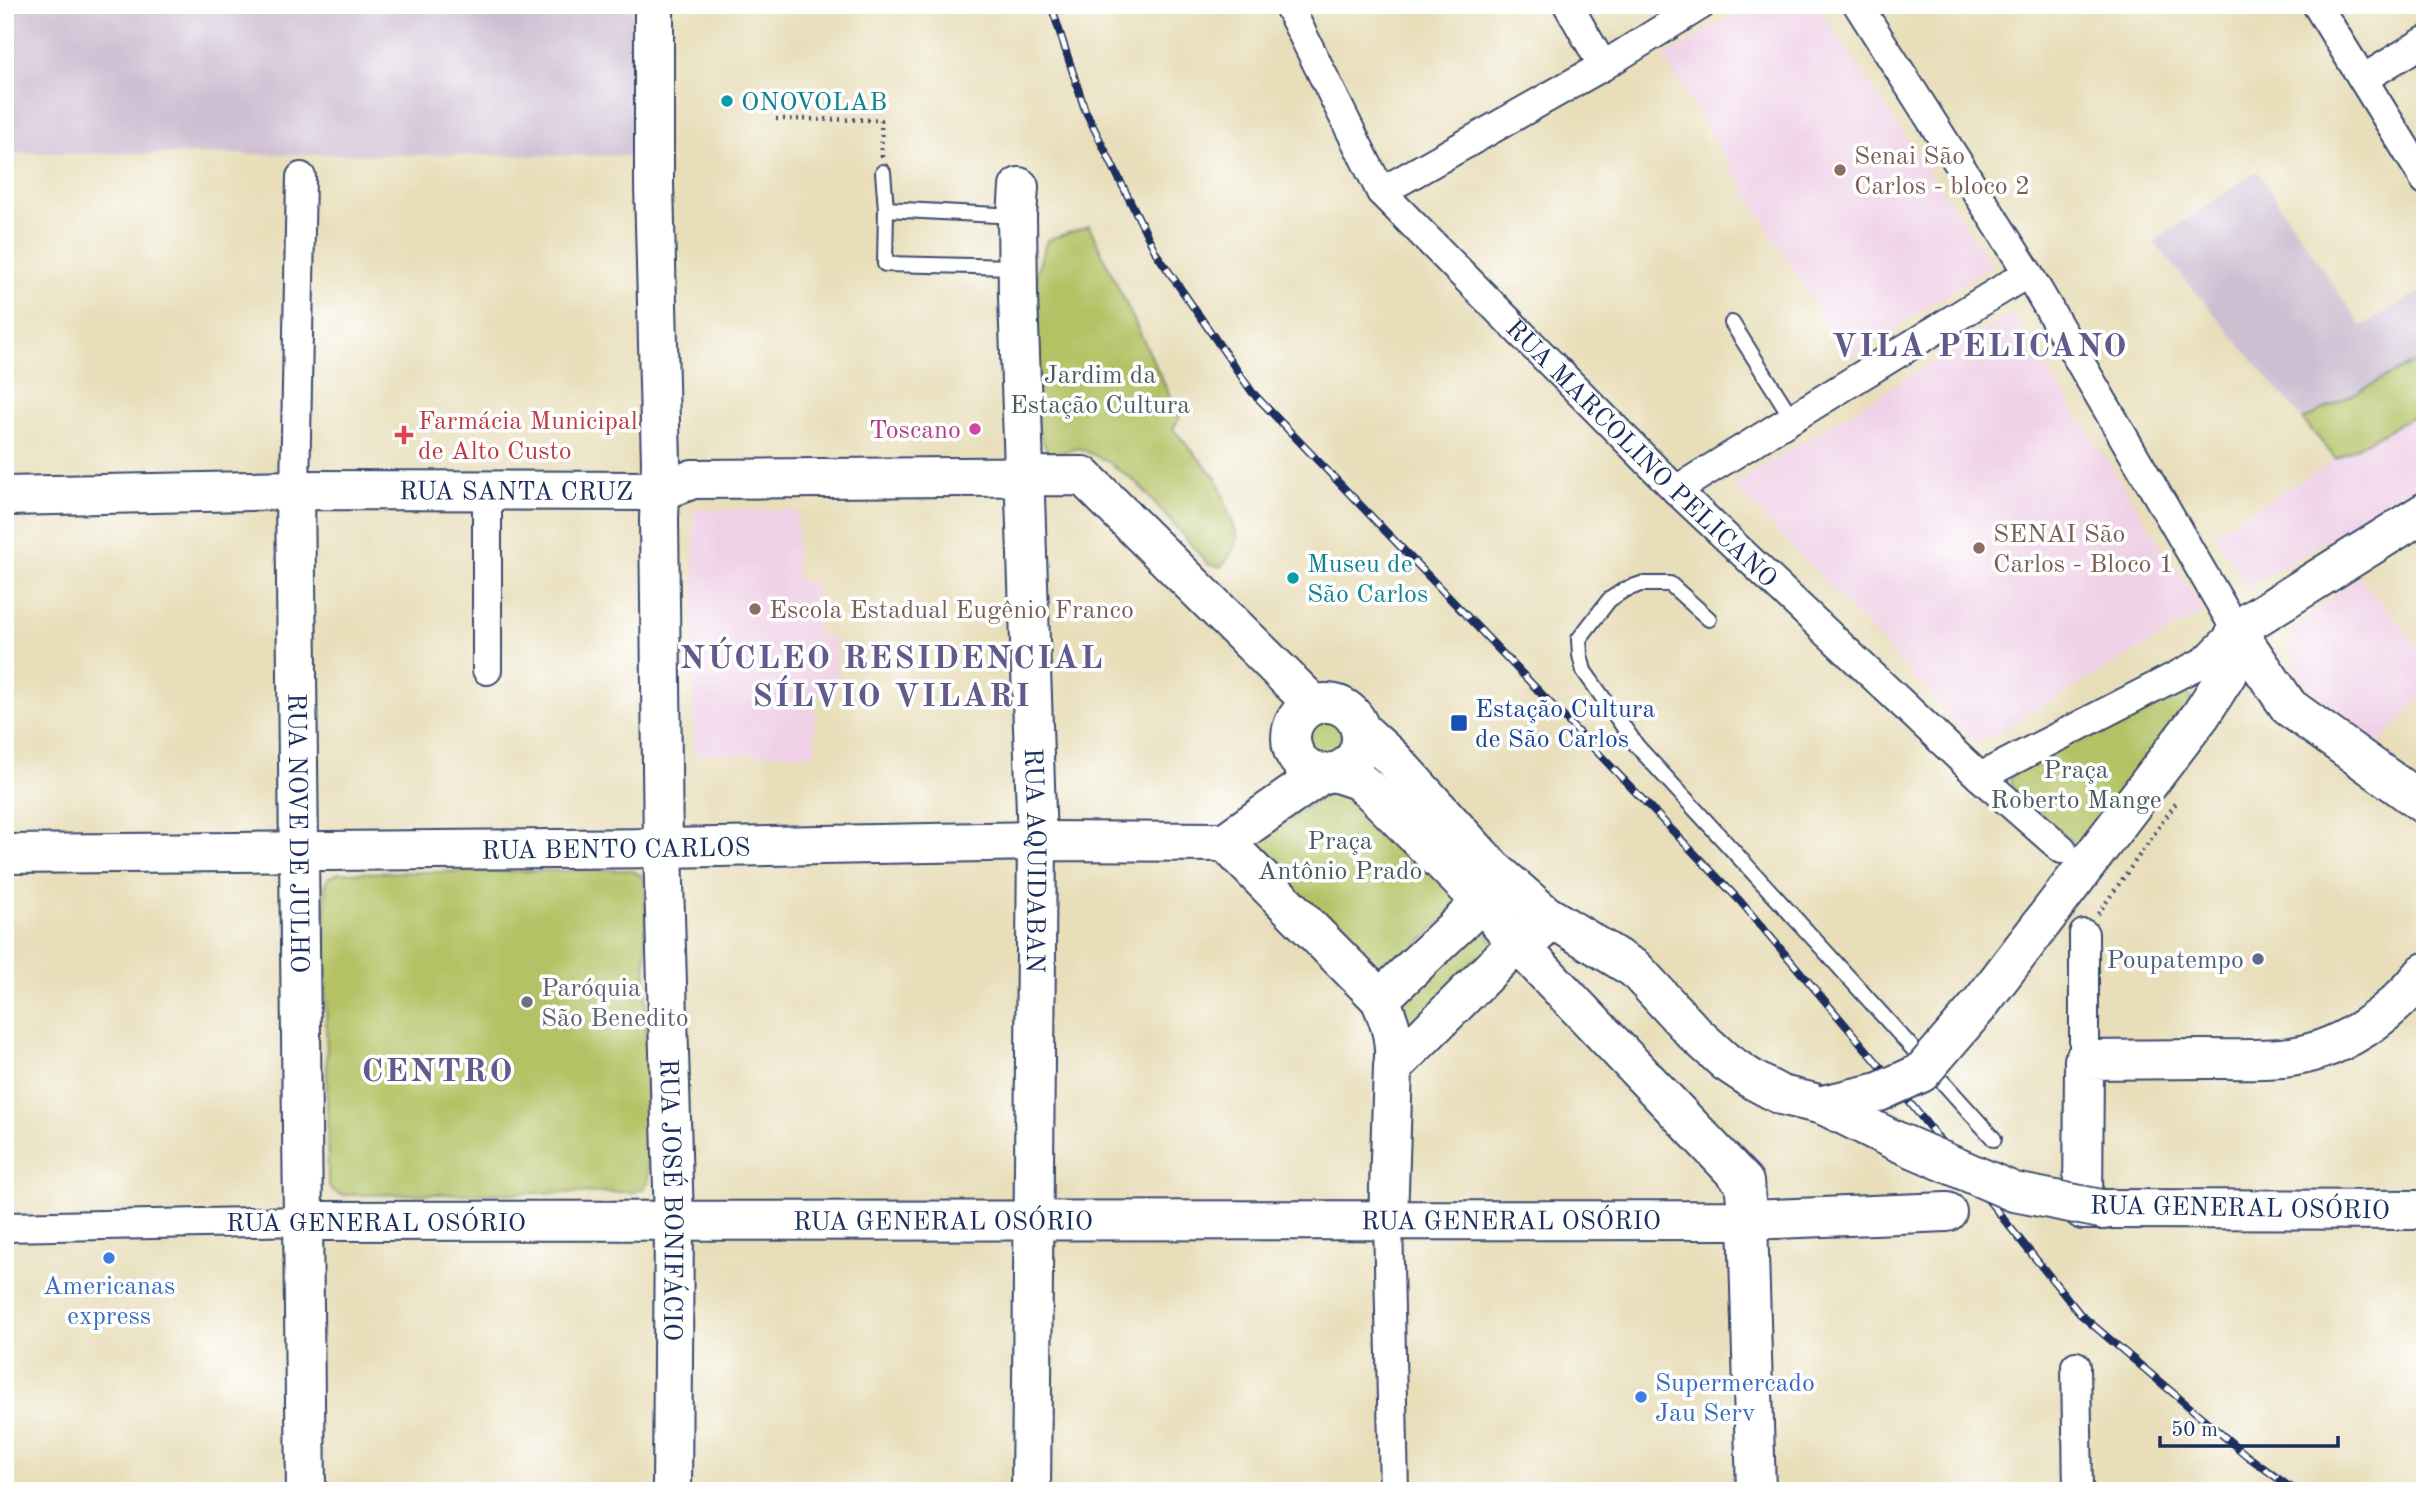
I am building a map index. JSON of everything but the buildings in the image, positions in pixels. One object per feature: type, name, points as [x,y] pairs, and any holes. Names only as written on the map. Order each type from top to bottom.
[{"type":"main road","name":"RUA JOSÉ BONIFÁCIO","points":[[654,5],[663,848],[674,1221],[672,1491]]},
{"type":"main road","name":"RUA AQUIDABAN","points":[[1018,202],[1037,841],[1031,1491]]},
{"type":"main road","name":"RUA SANTA CRUZ","points":[[5,495],[295,490],[661,491],[693,479],[1083,476],[1314,705]]},
{"type":"main road","name":"RUA NOVE DE JULHO","points":[[295,490],[306,1491]]},
{"type":"main road","points":[[1756,1491],[1748,1220],[1744,1182],[1517,943],[1482,902],[1371,791],[1358,780],[1312,770],[1301,764],[1291,743],[1291,731],[1296,720],[1303,711],[1314,705],[1325,703],[1348,710],[1360,729],[1392,758],[1492,868],[1546,915],[1623,961],[1726,1062],[1781,1095],[1823,1105],[1879,1092],[1921,1073],[1977,1008],[2202,715],[2227,674],[2236,630],[2425,512]]},
{"type":"main road","points":[[2236,630],[2289,707],[2425,805]]},
{"type":"main road","points":[[1360,729],[1359,751],[1345,768],[1329,772],[1225,842],[1380,999],[1389,1019],[1396,1048],[1393,1067],[1388,1220]]},
{"type":"main road","name":"RUA BENTO CARLOS","points":[[5,854],[299,853],[1037,841],[1225,842]]},
{"type":"main road","points":[[1380,999],[1482,902]]},
{"type":"main road","points":[[1393,1067],[1525,935],[1544,931],[1623,961]]},
{"type":"main road","points":[[2096,1209],[2084,1060],[2284,1058],[2324,1048],[2346,1038],[2392,1007],[2425,972]]},
{"type":"main road","name":"RUA GENERAL OSÓRIO","points":[[1823,1105],[1896,1141],[2014,1192],[2096,1209],[2425,1210]]},
{"type":"main road","name":"RUA GENERAL OSÓRIO","points":[[303,1221],[1748,1220],[1947,1212]]},
{"type":"street","name":"RUA MARCOLINO PELICANO","points":[[1288,5],[1381,192],[1676,490],[1980,777],[2062,849]]},
{"type":"street","points":[[1569,5],[1603,66]]},
{"type":"street","points":[[1381,192],[1603,66],[1701,5]]},
{"type":"street","points":[[1858,5],[2028,273],[2236,630],[2205,661],[1980,777]]},
{"type":"street","points":[[2317,5],[2425,180]]},
{"type":"street","points":[[2363,79],[2425,41]]},
{"type":"street","name":"RUA NOVE DE JULHO","points":[[295,490],[301,177]]},
{"type":"street","points":[[1676,490],[2028,273]]},
{"type":"street","points":[[487,491],[487,670]]},
{"type":"street","points":[[2084,934],[2084,1060]]},
{"type":"street","points":[[1388,1220],[1394,1491]]},
{"type":"street","name":"RUA GENERAL OSÓRIO","points":[[5,1227],[303,1221]]},
{"type":"street","points":[[2076,1366],[2078,1491]]},
{"type":"lane","points":[[883,172],[886,209],[885,264],[1018,267]]},
{"type":"lane","points":[[886,209],[1018,202]]},
{"type":"lane","points":[[1732,323],[1792,418]]},
{"type":"lane","points":[[1709,619],[1670,584],[1641,584],[1623,590],[1609,600],[1579,639],[1584,671],[1637,746],[1994,1139]]},
{"type":"path","points":[[776,119],[881,120],[883,172]]},
{"type":"path","points":[[2084,934],[2180,798]]},
{"type":"shaded area","points":[[5,5],[633,5],[634,156],[5,153]]},
{"type":"shaded area","points":[[1750,5],[1816,5],[1992,265],[1848,359],[1664,57]]},
{"type":"shaded area","points":[[2257,171],[2361,326],[2425,289],[2425,357],[2303,420],[2154,242]]},
{"type":"shaded area","name":"SENAI São Carlos - Bloco 1","points":[[2011,313],[2205,612],[1977,744],[1734,485]]},
{"type":"shaded area","points":[[2425,410],[2425,481],[2247,588],[2214,533],[2336,459]]},
{"type":"shaded area","name":"Escola Estadual Eugênio Franco","points":[[694,510],[797,510],[797,580],[816,581],[817,637],[836,637],[837,695],[815,695],[815,754],[694,754]]},
{"type":"shaded area","points":[[2358,575],[2425,654],[2425,693],[2379,744],[2304,684],[2291,652],[2293,632]]},
{"type":"green space","name":"Jardim da Estação Cultura","points":[[1089,226],[1180,417],[1173,429],[1217,479],[1238,538],[1233,551],[1221,567],[1208,564],[1138,484],[1107,461],[1079,448],[1050,456],[1038,431],[1037,272],[1047,240]]},
{"type":"green space","points":[[2425,357],[2425,410],[2336,459],[2303,420]]},
{"type":"green space","name":"Praça Roberto Mange","points":[[2179,688],[2190,696],[2191,705],[2081,849],[2014,790],[2010,780],[2017,766]]},
{"type":"green space","points":[[1326,720],[1339,726],[1345,739],[1339,752],[1326,758],[1313,752],[1307,739],[1313,726]]},
{"type":"green space","name":"Praça Antônio Prado","points":[[1340,791],[1355,795],[1464,899],[1380,981],[1250,845],[1330,792]]},
{"type":"green space","points":[[631,870],[642,876],[645,887],[648,1182],[643,1189],[634,1192],[341,1195],[331,1190],[328,1182],[325,887],[329,877],[339,873]]},
{"type":"green space","points":[[1477,927],[1502,948],[1402,1049],[1396,1005]]},
{"type":"railway","points":[[1051,5],[1085,110],[1156,253],[1252,392],[1740,901],[1881,1067],[2080,1314],[2246,1455],[2295,1491]]},
{"type":"place","name":"ONOVOLAB","points":[[727,101]]},
{"type":"place","name":"Senai São Carlos - bloco 2","points":[[1840,170]]},
{"type":"place","name":"Toscano","points":[[975,429]]},
{"type":"place","name":"Farmácia Municipal de Alto Custo","points":[[404,435]]},
{"type":"place","name":"SENAI São Carlos - Bloco 1","points":[[1979,548]]},
{"type":"place","name":"Museu de São Carlos","points":[[1293,578]]},
{"type":"place","name":"Escola Estadual Eugênio Franco","points":[[755,609]]},
{"type":"place","name":"Estação Cultura de São Carlos","points":[[1459,723]]},
{"type":"place","name":"Poupatempo","points":[[2258,959]]},
{"type":"place","name":"Paróquia São Benedito","points":[[527,1002]]},
{"type":"place","name":"Americanas express","points":[[109,1258]]},
{"type":"place","name":"Supermercado Jau Serv","points":[[1641,1397]]},
{"type":"district","name":"VILA PELICANO","points":[[1980,344]]},
{"type":"district","name":"NÚCLEO RESIDENCIAL SÍLVIO VILARI","points":[[892,675]]},
{"type":"district","name":"CENTRO","points":[[438,1069]]}]
